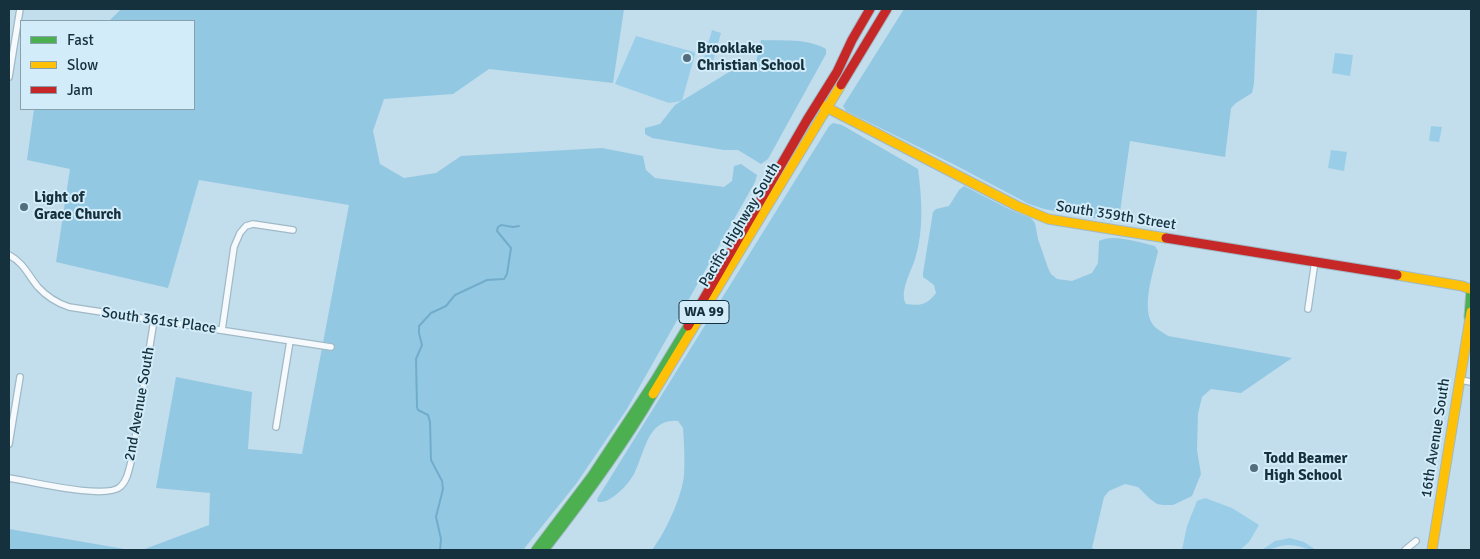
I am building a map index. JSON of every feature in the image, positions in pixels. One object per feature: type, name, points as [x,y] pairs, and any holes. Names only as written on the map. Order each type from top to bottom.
[{"type":"main road","name":"Pacific Highway South","points":[[536,550],[592,476],[639,406],[725,263],[870,9]]},
{"type":"main road","name":"Pacific Highway South","points":[[544,550],[574,512],[638,420],[887,9]]},
{"type":"main road","name":"South 359th Street","points":[[818,103],[1017,206],[1048,219],[1471,286]]},
{"type":"main road","name":"16th Avenue South","points":[[1468,330],[1471,286]]},
{"type":"main road","name":"16th Avenue South","points":[[1432,550],[1471,312]]},
{"type":"street","points":[[9,77],[20,9]]},
{"type":"street","points":[[222,330],[234,247],[240,233],[246,226],[253,224],[293,230]]},
{"type":"street","name":"South 361st Place","points":[[9,254],[24,266],[39,288],[58,303],[75,309],[331,347]]},
{"type":"street","points":[[1308,309],[1315,261]]},
{"type":"street","name":"2nd Avenue South","points":[[9,478],[92,492],[104,493],[118,489],[127,477],[137,434],[154,320]]},
{"type":"street","points":[[276,428],[290,341]]},
{"type":"street","points":[[9,444],[20,377]]},
{"type":"street","points":[[1460,380],[1471,382]]},
{"type":"street","points":[[1405,550],[1416,541]]},
{"type":"shaded area","points":[[121,9],[624,9],[613,83],[489,69],[453,94],[384,99],[373,131],[380,164],[404,178],[436,173],[461,156],[602,148],[643,156],[646,170],[655,178],[724,187],[732,181],[734,166],[741,164],[757,175],[755,182],[627,409],[576,484],[523,550],[142,550],[209,525],[210,493],[156,488],[176,377],[252,392],[248,449],[302,454],[349,205],[199,180],[168,288],[56,262],[70,169],[27,160],[34,110],[195,110],[195,20],[110,20]]},
{"type":"shaded area","points":[[904,9],[1257,9],[1252,93],[1231,108],[1225,157],[1130,141],[1120,212],[1115,222],[1044,209],[1029,204],[846,111],[843,106]]},
{"type":"shaded area","points":[[712,30],[721,33],[717,47],[709,45],[717,48],[712,65],[703,62]]},
{"type":"shaded area","points":[[636,36],[694,52],[682,101],[669,103],[615,84]]},
{"type":"shaded area","points":[[761,40],[811,43],[826,49],[826,54],[768,159],[761,164],[738,150],[724,150],[652,138],[645,134],[645,128],[660,124],[675,105],[734,69],[754,72]]},
{"type":"shaded area","points":[[1335,53],[1353,55],[1350,76],[1332,73]]},
{"type":"shaded area","points":[[833,123],[842,125],[918,169],[921,226],[918,248],[906,282],[904,299],[906,304],[923,304],[936,293],[934,285],[923,277],[933,212],[936,209],[949,206],[959,190],[964,186],[1031,218],[1035,223],[1038,239],[1048,268],[1057,279],[1072,281],[1092,273],[1098,263],[1099,241],[1119,238],[1155,246],[1158,251],[1149,291],[1148,311],[1150,320],[1156,328],[1168,336],[1292,358],[1241,393],[1211,389],[1202,397],[1198,414],[1197,450],[1201,474],[1192,496],[1173,505],[1163,505],[1157,504],[1150,499],[1138,487],[1125,484],[1109,491],[1104,497],[1092,548],[1097,550],[652,550],[672,514],[683,484],[683,428],[678,421],[660,425],[653,431],[630,481],[613,497],[606,501],[598,502],[597,499],[829,126]]},
{"type":"shaded area","points":[[1431,126],[1442,127],[1439,142],[1429,141]]},
{"type":"shaded area","points":[[1331,150],[1347,152],[1344,171],[1328,168]]},
{"type":"shaded area","points":[[1205,498],[1232,508],[1259,525],[1249,542],[1240,550],[1182,550],[1187,526],[1197,501]]},
{"type":"shaded area","points":[[9,529],[130,550],[9,550]]},
{"type":"shaded area","points":[[1290,538],[1304,542],[1316,550],[1289,545],[1262,550],[1275,541]]},
{"type":"waterway","points":[[440,550],[441,539],[436,517],[443,489],[442,481],[431,460],[430,422],[428,415],[418,410],[417,407],[416,359],[422,345],[419,326],[431,313],[446,306],[455,295],[487,280],[504,279],[507,274],[511,248],[497,231],[498,227],[501,225],[519,226]]},
{"type":"traffic: fast","points":[[1469,317],[1471,290]]},
{"type":"traffic: fast","points":[[536,550],[592,476],[654,382],[688,326]]},
{"type":"traffic: fast","points":[[544,550],[601,474],[653,394]]},
{"type":"traffic: slow","points":[[653,394],[841,85]]},
{"type":"traffic: slow","points":[[818,103],[1017,206],[1048,219],[1166,238]]},
{"type":"traffic: slow","points":[[1397,275],[1470,289]]},
{"type":"traffic: slow","points":[[1432,550],[1471,312]]},
{"type":"traffic: jam","points":[[688,326],[807,120],[837,72],[852,40],[870,9]]},
{"type":"traffic: jam","points":[[841,85],[887,9]]},
{"type":"traffic: jam","points":[[1166,238],[1397,275]]},
{"type":"place","name":"Brooklake Christian School","points":[[687,58]]},
{"type":"place","name":"Light of Grace Church","points":[[24,207]]},
{"type":"place","name":"Todd Beamer High School","points":[[1254,468]]}]
